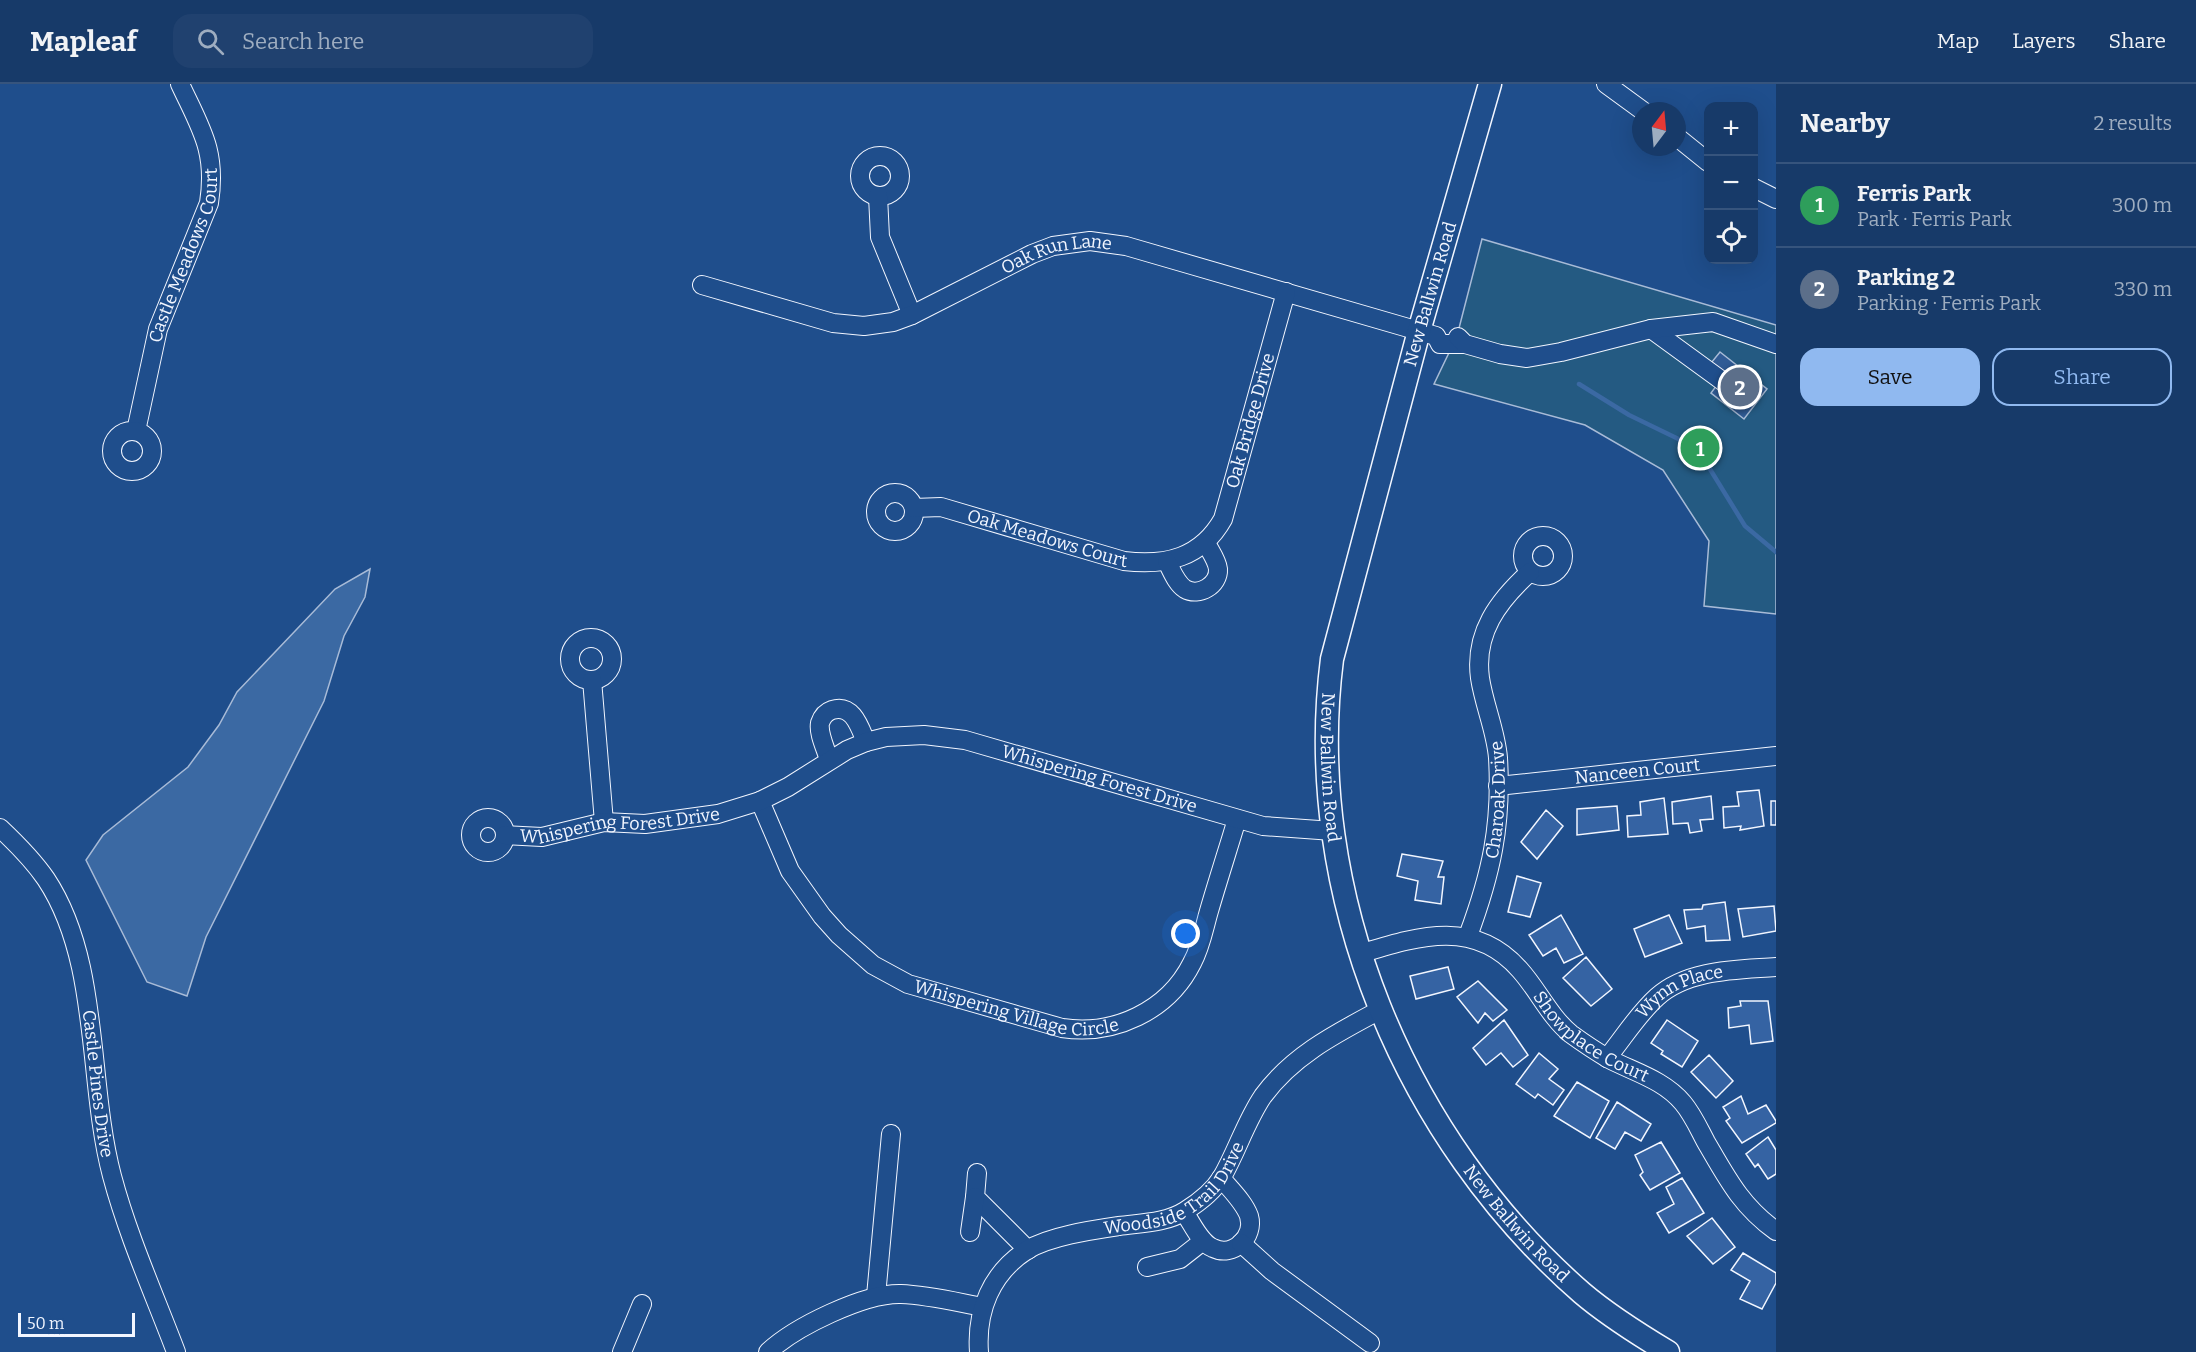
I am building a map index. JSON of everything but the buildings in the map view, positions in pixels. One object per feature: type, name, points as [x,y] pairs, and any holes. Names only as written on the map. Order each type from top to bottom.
[{"type":"main road","name":"New Ballwin Road","points":[[1490,84],[1427,334],[1332,659],[1328,687],[1326,736],[1333,831],[1349,919],[1359,954],[1380,1010],[1416,1085],[1462,1159],[1506,1216],[1533,1246],[1583,1294],[1644,1345],[1668,1352]]},
{"type":"street","name":"Castle Meadows Court","points":[[136,431],[158,329],[209,203],[212,184],[209,150],[180,84]]},
{"type":"street","points":[[1607,84],[1632,103]]},
{"type":"street","points":[[1686,144],[1704,159]]},
{"type":"street","points":[[1758,190],[1776,199]]},
{"type":"street","points":[[878,196],[880,237],[912,315]]},
{"type":"street","name":"Oak Run Lane","points":[[702,285],[846,326],[879,325],[912,315],[1032,254],[1060,244],[1090,241],[1126,246],[1427,334],[1444,330],[1466,344],[1500,354],[1527,357],[1561,352],[1651,329]]},
{"type":"street","name":"Oak Bridge Drive","points":[[1174,559],[1206,543],[1223,519],[1286,292]]},
{"type":"street","points":[[1651,329],[1713,322],[1776,344]]},
{"type":"street","points":[[1651,329],[1732,388]]},
{"type":"street","name":"Oak Meadows Court","points":[[914,508],[941,507],[1124,561],[1153,564],[1174,559]]},
{"type":"street","points":[[1174,559],[1178,583],[1183,588],[1197,592],[1204,590],[1211,586],[1217,577],[1218,570],[1206,543]]},
{"type":"street","name":"Charoak Drive","points":[[1468,936],[1485,892],[1498,824],[1498,757],[1480,679],[1481,644],[1487,623],[1510,590],[1530,572]]},
{"type":"street","points":[[592,680],[604,822]]},
{"type":"street","points":[[829,760],[820,725],[830,711],[842,709],[851,713],[866,742]]},
{"type":"street","name":"Whispering Forest Drive","points":[[505,835],[542,837],[604,822],[645,824],[718,814],[760,801],[788,787],[829,760],[866,742],[886,737],[924,735],[965,740],[1263,826],[1333,831]]},
{"type":"street","name":"Nanceen Court","points":[[1498,786],[1776,756]]},
{"type":"street","name":"Whispering Village Circle","points":[[760,801],[790,871],[838,935],[873,965],[908,984],[1062,1028],[1081,1031],[1118,1025],[1137,1018],[1156,1006],[1184,977],[1198,950],[1237,819]]},
{"type":"street","name":"Castle Pines Drive","points":[[0,828],[33,862],[46,880],[71,934],[81,965],[100,1111],[112,1174],[122,1208],[176,1352]]},
{"type":"street","name":"Showplace Court","points":[[1359,954],[1414,937],[1468,936],[1488,945],[1518,968],[1552,1014],[1570,1033],[1607,1058],[1660,1083],[1673,1093],[1693,1118],[1740,1198],[1751,1211],[1776,1231]]},
{"type":"street","name":"Wynn Place","points":[[1607,1058],[1641,1013],[1659,995],[1673,986],[1724,971],[1776,967]]},
{"type":"street","name":"Woodside Trail Drive","points":[[979,1352],[978,1338],[983,1307],[994,1281],[1008,1265],[1028,1250],[1049,1241],[1098,1230],[1168,1219],[1184,1212],[1221,1178],[1263,1097],[1281,1074],[1326,1040],[1380,1010]]},
{"type":"street","points":[[876,1296],[891,1134]]},
{"type":"street","points":[[970,1232],[977,1173]]},
{"type":"street","points":[[1184,1212],[1203,1241],[1212,1248],[1221,1251],[1230,1250],[1241,1243],[1250,1228],[1250,1218],[1221,1178]]},
{"type":"street","points":[[975,1197],[1028,1250]]},
{"type":"street","points":[[1148,1267],[1180,1259],[1203,1241]]},
{"type":"street","points":[[1241,1243],[1272,1271],[1370,1343]]},
{"type":"street","points":[[768,1352],[777,1343],[814,1322],[876,1296],[901,1294],[983,1307]]},
{"type":"street","points":[[622,1352],[642,1304]]},
{"type":"shaded area","points":[[1482,239],[1776,325],[1776,614],[1704,606],[1709,541],[1663,470],[1585,425],[1434,384],[1457,336]]},
{"type":"shaded area","points":[[1720,352],[1767,389],[1744,419],[1711,393],[1717,385],[1702,374]]},
{"type":"shaded area","points":[[370,569],[365,597],[344,636],[324,701],[206,937],[187,996],[147,982],[86,860],[103,835],[188,767],[219,725],[237,692],[335,589]]},
{"type":"waterway","points":[[1579,384],[1629,415],[1697,448],[1745,526],[1776,552]]},
{"type":"place","name":"Parking 2","points":[[1740,387]]},
{"type":"place","name":"Ferris Park","points":[[1700,448]]}]
